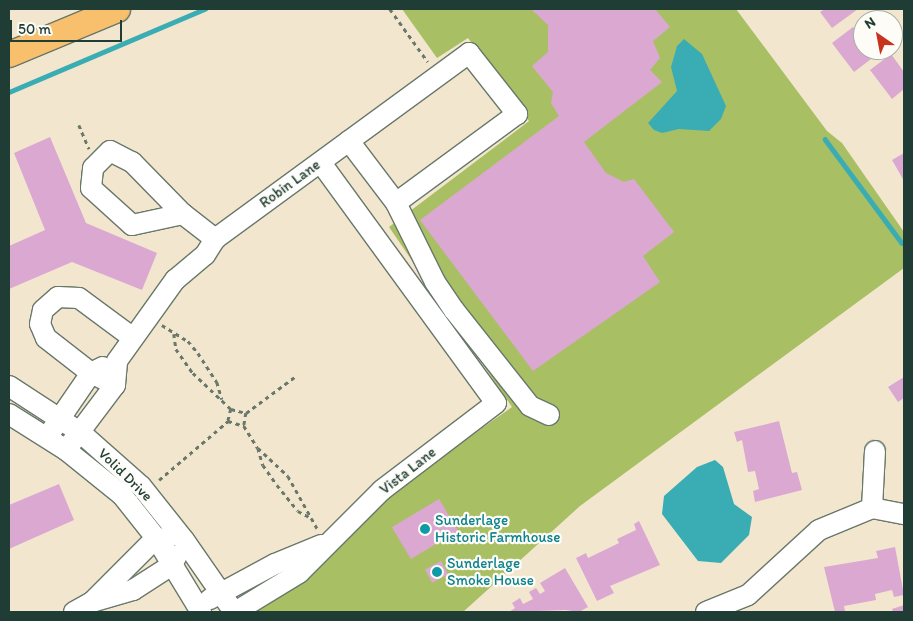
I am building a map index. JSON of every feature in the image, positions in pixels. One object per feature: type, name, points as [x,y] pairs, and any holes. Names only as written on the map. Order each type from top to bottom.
[{"type":"main road","points":[[9,54],[118,9]]},
{"type":"street","name":"Robin Lane","points":[[117,361],[175,280],[205,255],[215,239],[469,53],[517,114],[396,202]]},
{"type":"street","points":[[349,141],[396,202],[435,282],[454,310],[530,406],[549,415]]},
{"type":"street","name":"Vista Lane","points":[[235,612],[299,573],[382,490],[496,403],[320,162]]},
{"type":"street","points":[[182,214],[215,239]]},
{"type":"street","points":[[115,385],[91,373],[46,338],[40,324],[43,310],[58,297],[79,298],[133,338]]},
{"type":"street","points":[[46,438],[91,373],[117,361],[115,385],[81,433],[66,450]]},
{"type":"street","name":"Volid Drive","points":[[9,386],[59,421],[81,433],[141,486],[223,592],[235,612]]},
{"type":"street","name":"Volid Drive","points":[[9,414],[66,450],[122,495],[156,538],[199,609]]},
{"type":"street","points":[[872,508],[875,451]]},
{"type":"street","points":[[706,612],[748,595],[819,530],[872,508],[904,514]]},
{"type":"street","points":[[74,612],[92,602],[133,590],[172,566],[184,540],[156,538],[92,602]]},
{"type":"street","name":"Vista Lane","points":[[199,609],[223,592],[275,564],[326,544]]},
{"type":"path","points":[[390,9],[432,68]]},
{"type":"path","points":[[79,125],[90,151]]},
{"type":"path","points":[[222,399],[217,382],[198,353],[188,341],[174,334],[176,349],[200,382],[222,399],[231,409],[246,413]]},
{"type":"path","points":[[244,426],[246,413],[296,376]]},
{"type":"path","points":[[158,481],[228,421],[231,409]]},
{"type":"path","points":[[228,421],[244,426],[258,448],[288,476],[311,518],[298,511],[277,485],[263,465],[258,448]]},
{"type":"green space","points":[[402,9],[736,9],[827,131],[842,143],[904,232],[904,268],[580,506],[463,612],[245,612],[239,598],[512,407],[389,227],[529,121],[468,38],[437,58]]},
{"type":"water","points":[[684,39],[702,54],[726,106],[721,119],[709,131],[679,129],[662,133],[654,130],[648,123],[677,91],[671,67],[677,46]]},
{"type":"water","points":[[715,460],[723,467],[734,504],[752,517],[749,535],[721,563],[698,561],[662,514],[664,496],[697,467]]},
{"type":"building","points":[[531,9],[655,9],[670,27],[653,41],[660,58],[650,70],[662,82],[584,142],[606,173],[624,182],[634,179],[674,232],[643,256],[660,282],[533,371],[420,220],[559,116],[551,103],[553,92],[532,66],[548,52],[548,25]]},
{"type":"building","points":[[825,9],[858,9],[853,10],[853,13],[832,28],[820,12]]},
{"type":"building","points":[[853,27],[853,60],[870,60],[854,72],[832,43]]},
{"type":"building","points":[[883,60],[895,60],[904,72],[904,89],[892,99],[870,70]]},
{"type":"building","points":[[50,137],[86,223],[157,253],[142,290],[72,262],[9,289],[9,246],[45,230],[14,153]]},
{"type":"building","points":[[904,153],[904,181],[892,160]]},
{"type":"building","points":[[904,377],[904,398],[898,402],[888,387]]},
{"type":"building","points":[[779,421],[792,473],[797,472],[802,490],[755,502],[753,491],[759,489],[755,471],[748,472],[742,440],[737,442],[734,432]]},
{"type":"building","points":[[59,484],[74,520],[9,549],[9,505]]},
{"type":"building","name":"Sunderlage Historic Farmhouse","points":[[439,499],[458,531],[411,559],[392,527]]},
{"type":"building","points":[[639,521],[660,565],[610,586],[614,593],[597,601],[576,558],[586,553],[588,558],[619,543],[617,539],[636,530],[634,524]]},
{"type":"building","points":[[895,547],[904,595],[894,597],[892,590],[875,594],[876,600],[844,606],[845,611],[835,612],[824,567],[878,558],[876,551]]},
{"type":"building","name":"Sunderlage Smoke House","points":[[441,561],[448,574],[432,583],[425,569]]},
{"type":"building","points":[[565,568],[588,607],[579,612],[566,610],[509,612],[515,608],[512,603],[520,598],[523,604],[533,599],[529,592],[536,588],[540,594],[545,591],[540,583]]},
{"type":"building","points":[[904,605],[904,612],[893,612],[892,609]]},
{"type":"waterway","points":[[9,92],[205,9]]},
{"type":"waterway","points":[[825,139],[902,243]]},
{"type":"place","name":"Sunderlage Historic Farmhouse","points":[[425,529]]},
{"type":"place","name":"Sunderlage Smoke House","points":[[437,572]]}]
